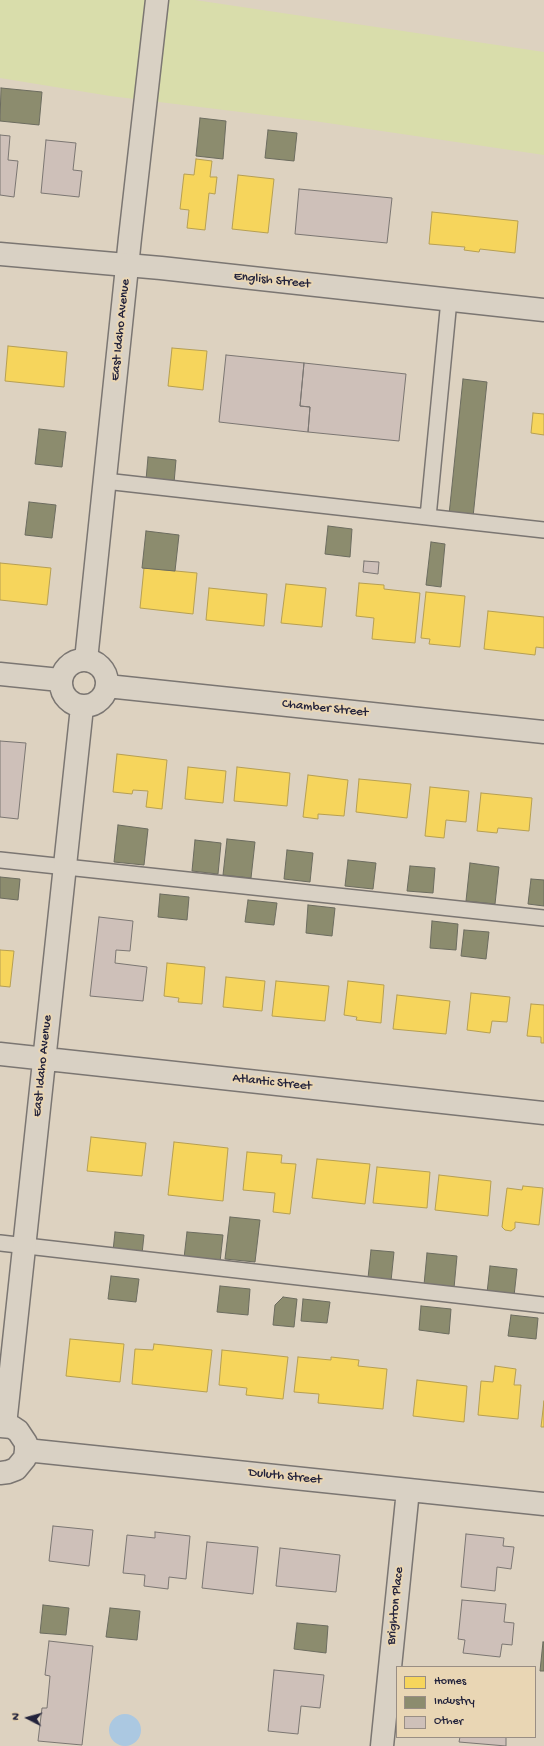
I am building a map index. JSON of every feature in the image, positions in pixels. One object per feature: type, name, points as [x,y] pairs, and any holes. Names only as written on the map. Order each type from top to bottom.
[{"type":"street","name":"East Idaho Avenue","points":[[86,660],[127,265],[157,0]]},
{"type":"street","name":"English Street","points":[[0,254],[127,265],[544,310]]},
{"type":"street","points":[[86,660],[100,666],[107,678],[107,686],[101,699],[96,703],[82,707],[68,701],[61,688],[60,680],[66,667],[72,662],[86,660]]},
{"type":"street","points":[[0,674],[60,680]]},
{"type":"street","name":"Chamber Street","points":[[107,686],[544,732]]},
{"type":"street","name":"East Idaho Avenue","points":[[2,1426],[24,1246],[82,707]]},
{"type":"street","name":"Atlantic Street","points":[[0,1054],[544,1113]]},
{"type":"street","points":[[0,1476],[16,1469],[25,1458],[26,1450],[26,1443],[18,1431],[2,1426]]},
{"type":"street","name":"Duluth Street","points":[[26,1450],[544,1504]]},
{"type":"street","name":"Brighton Place","points":[[382,1746],[408,1490]]},
{"type":"lane","points":[[428,517],[449,300]]},
{"type":"lane","points":[[105,481],[544,530]]},
{"type":"lane","points":[[0,860],[544,918]]},
{"type":"lane","points":[[0,1243],[544,1305]]},
{"type":"green space","points":[[0,0],[195,0],[544,52],[544,155],[314,121],[110,96],[0,78]]},
{"type":"water","points":[[122,1714],[128,1714],[137,1718],[141,1730],[137,1742],[128,1746],[122,1746],[113,1742],[109,1733],[109,1727],[113,1718]]},
{"type":"building: Homes","points":[[196,159],[212,161],[210,177],[217,177],[215,194],[209,193],[205,230],[187,228],[189,210],[180,209],[184,174],[194,175]]},
{"type":"building: Homes","points":[[238,175],[274,179],[268,233],[232,229]]},
{"type":"building: Homes","points":[[432,212],[518,221],[515,253],[480,249],[479,252],[464,250],[465,247],[429,244]]},
{"type":"building: Homes","points":[[8,346],[67,352],[64,387],[5,381]]},
{"type":"building: Homes","points":[[172,348],[207,351],[203,390],[168,386]]},
{"type":"building: Homes","points":[[533,413],[544,414],[544,435],[531,433]]},
{"type":"building: Homes","points":[[0,563],[51,568],[47,605],[0,600]]},
{"type":"building: Homes","points":[[144,568],[197,573],[193,614],[140,608]]},
{"type":"building: Homes","points":[[359,583],[384,585],[384,589],[420,593],[415,643],[372,639],[374,618],[356,616]]},
{"type":"building: Homes","points":[[286,584],[326,588],[322,627],[281,623]]},
{"type":"building: Homes","points":[[209,588],[267,594],[264,626],[206,620]]},
{"type":"building: Homes","points":[[426,592],[465,596],[460,647],[429,644],[430,639],[421,638]]},
{"type":"building: Homes","points":[[488,611],[544,617],[544,648],[536,647],[535,655],[484,649]]},
{"type":"building: Homes","points":[[117,754],[167,760],[162,809],[146,807],[148,791],[133,790],[132,794],[113,792]]},
{"type":"building: Homes","points":[[188,767],[226,771],[223,803],[185,799]]},
{"type":"building: Homes","points":[[237,767],[290,773],[287,806],[234,801]]},
{"type":"building: Homes","points":[[308,775],[348,780],[344,816],[318,814],[318,819],[303,817]]},
{"type":"building: Homes","points":[[359,779],[411,784],[407,818],[356,812]]},
{"type":"building: Homes","points":[[430,787],[469,791],[466,822],[446,820],[444,838],[425,836]]},
{"type":"building: Homes","points":[[481,793],[532,798],[529,831],[498,828],[497,833],[477,831]]},
{"type":"building: Homes","points":[[0,950],[14,951],[10,987],[0,986]]},
{"type":"building: Homes","points":[[167,963],[205,967],[202,1004],[178,1002],[179,998],[164,996]]},
{"type":"building: Homes","points":[[226,977],[265,981],[262,1011],[223,1007]]},
{"type":"building: Homes","points":[[276,981],[329,986],[325,1021],[272,1016]]},
{"type":"building: Homes","points":[[348,981],[384,985],[381,1023],[356,1020],[357,1017],[344,1015]]},
{"type":"building: Homes","points":[[471,993],[510,997],[507,1022],[492,1021],[490,1033],[467,1030]]},
{"type":"building: Homes","points":[[397,995],[450,1001],[446,1034],[393,1029]]},
{"type":"building: Homes","points":[[531,1004],[544,1005],[544,1043],[541,1043],[541,1037],[527,1036]]},
{"type":"building: Homes","points":[[91,1137],[146,1143],[142,1176],[87,1171]]},
{"type":"building: Homes","points":[[174,1142],[228,1148],[223,1201],[168,1195]]},
{"type":"building: Homes","points":[[247,1152],[282,1155],[281,1163],[296,1164],[290,1214],[273,1212],[275,1193],[243,1190]]},
{"type":"building: Homes","points":[[317,1159],[370,1164],[365,1204],[312,1198]]},
{"type":"building: Homes","points":[[377,1167],[430,1172],[427,1208],[373,1203]]},
{"type":"building: Homes","points":[[439,1175],[491,1181],[488,1216],[435,1210]]},
{"type":"building: Homes","points":[[523,1186],[543,1188],[539,1225],[515,1222],[515,1228],[511,1231],[505,1230],[502,1227],[507,1188],[522,1190]]},
{"type":"building: Homes","points":[[70,1339],[124,1344],[120,1382],[66,1376]]},
{"type":"building: Homes","points":[[154,1344],[212,1350],[207,1392],[132,1384],[135,1349],[153,1350]]},
{"type":"building: Homes","points":[[222,1350],[288,1357],[283,1399],[246,1395],[247,1388],[219,1385]]},
{"type":"building: Homes","points":[[298,1357],[331,1360],[331,1357],[359,1360],[358,1366],[387,1369],[383,1409],[318,1403],[319,1394],[294,1392]]},
{"type":"building: Homes","points":[[495,1366],[516,1369],[514,1385],[521,1385],[518,1419],[478,1415],[481,1381],[493,1382]]},
{"type":"building: Homes","points":[[417,1380],[467,1386],[464,1422],[413,1416]]},
{"type":"building: Homes","points":[[544,1401],[544,1427],[541,1427]]},
{"type":"building: Industry","points":[[1,88],[42,92],[39,125],[0,121]]},
{"type":"building: Industry","points":[[200,118],[226,121],[223,159],[196,156]]},
{"type":"building: Industry","points":[[268,130],[297,133],[294,161],[265,158]]},
{"type":"building: Industry","points":[[463,379],[487,382],[473,517],[449,515]]},
{"type":"building: Industry","points":[[39,429],[66,432],[62,467],[35,464]]},
{"type":"building: Industry","points":[[148,457],[176,460],[174,483],[146,480]]},
{"type":"building: Industry","points":[[29,502],[56,505],[52,538],[25,535]]},
{"type":"building: Industry","points":[[328,526],[352,529],[350,557],[325,554]]},
{"type":"building: Industry","points":[[146,531],[179,535],[175,571],[142,568]]},
{"type":"building: Industry","points":[[431,542],[445,544],[441,587],[426,585]]},
{"type":"building: Industry","points":[[118,825],[148,829],[144,865],[114,862]]},
{"type":"building: Industry","points":[[227,839],[255,842],[251,878],[223,875]]},
{"type":"building: Industry","points":[[195,840],[221,843],[218,874],[192,871]]},
{"type":"building: Industry","points":[[287,850],[313,853],[310,882],[284,879]]},
{"type":"building: Industry","points":[[348,860],[376,863],[373,889],[345,886]]},
{"type":"building: Industry","points":[[470,863],[499,867],[495,904],[466,901]]},
{"type":"building: Industry","points":[[410,866],[435,868],[433,893],[407,891]]},
{"type":"building: Industry","points":[[0,877],[20,879],[18,900],[0,898]]},
{"type":"building: Industry","points":[[531,879],[544,880],[544,906],[528,904]]},
{"type":"building: Industry","points":[[160,894],[189,897],[187,920],[158,917]]},
{"type":"building: Industry","points":[[248,900],[277,903],[274,925],[245,922]]},
{"type":"building: Industry","points":[[308,905],[335,908],[332,936],[306,933]]},
{"type":"building: Industry","points":[[432,921],[458,924],[456,950],[430,948]]},
{"type":"building: Industry","points":[[464,930],[489,932],[486,959],[461,956]]},
{"type":"building: Industry","points":[[230,1217],[260,1220],[255,1262],[225,1259]]},
{"type":"building: Industry","points":[[115,1232],[144,1235],[142,1254],[113,1251]]},
{"type":"building: Industry","points":[[187,1232],[223,1235],[220,1262],[184,1258]]},
{"type":"building: Industry","points":[[371,1250],[394,1252],[391,1281],[368,1278]]},
{"type":"building: Industry","points":[[427,1253],[457,1256],[454,1288],[424,1285]]},
{"type":"building: Industry","points":[[490,1266],[517,1269],[514,1296],[487,1293]]},
{"type":"building: Industry","points":[[111,1276],[139,1279],[136,1302],[108,1299]]},
{"type":"building: Industry","points":[[220,1286],[250,1289],[248,1315],[217,1312]]},
{"type":"building: Industry","points":[[283,1297],[297,1299],[294,1327],[273,1325],[275,1305]]},
{"type":"building: Industry","points":[[303,1299],[330,1302],[327,1323],[301,1321]]},
{"type":"building: Industry","points":[[421,1306],[451,1309],[449,1334],[419,1330]]},
{"type":"building: Industry","points":[[511,1315],[538,1318],[536,1339],[508,1336]]},
{"type":"building: Industry","points":[[43,1605],[69,1608],[66,1635],[40,1633]]},
{"type":"building: Industry","points":[[110,1608],[140,1611],[137,1640],[106,1637]]},
{"type":"building: Industry","points":[[297,1623],[328,1626],[326,1653],[294,1649]]},
{"type":"building: Industry","points":[[543,1642],[544,1671],[540,1671]]},
{"type":"building: Other","points":[[0,135],[10,136],[8,160],[18,161],[14,197],[0,195]]},
{"type":"building: Other","points":[[46,140],[76,143],[73,170],[82,171],[79,197],[41,193]]},
{"type":"building: Other","points":[[299,189],[392,198],[387,243],[295,234]]},
{"type":"building: Other","points":[[226,355],[304,363],[300,406],[310,407],[308,432],[219,422]]},
{"type":"building: Other","points":[[304,363],[406,374],[399,441],[308,432],[310,407],[300,406]]},
{"type":"building: Other","points":[[364,561],[379,562],[378,574],[363,572]]},
{"type":"building: Other","points":[[0,741],[26,743],[18,819],[0,817]]},
{"type":"building: Other","points":[[99,917],[133,921],[130,951],[116,950],[115,963],[147,967],[143,1001],[90,996]]},
{"type":"building: Other","points":[[53,1526],[93,1530],[89,1566],[49,1561]]},
{"type":"building: Other","points":[[155,1532],[190,1536],[186,1579],[169,1577],[168,1589],[144,1586],[145,1575],[123,1573],[127,1535],[155,1538]]},
{"type":"building: Other","points":[[466,1534],[504,1538],[503,1546],[514,1547],[511,1569],[497,1567],[495,1591],[461,1587]]},
{"type":"building: Other","points":[[207,1542],[258,1547],[253,1594],[202,1588]]},
{"type":"building: Other","points":[[280,1548],[340,1555],[336,1592],[276,1586]]},
{"type":"building: Other","points":[[462,1600],[506,1604],[504,1622],[514,1623],[512,1645],[502,1644],[500,1657],[463,1653],[465,1640],[458,1639]]},
{"type":"building: Other","points":[[49,1641],[93,1646],[82,1745],[38,1741],[42,1708],[47,1708],[50,1676],[45,1675]]},
{"type":"building: Other","points":[[274,1670],[324,1675],[320,1708],[301,1706],[298,1734],[268,1731]]},
{"type":"building: Other","points":[[460,1738],[506,1738],[506,1746],[459,1742]]}]
